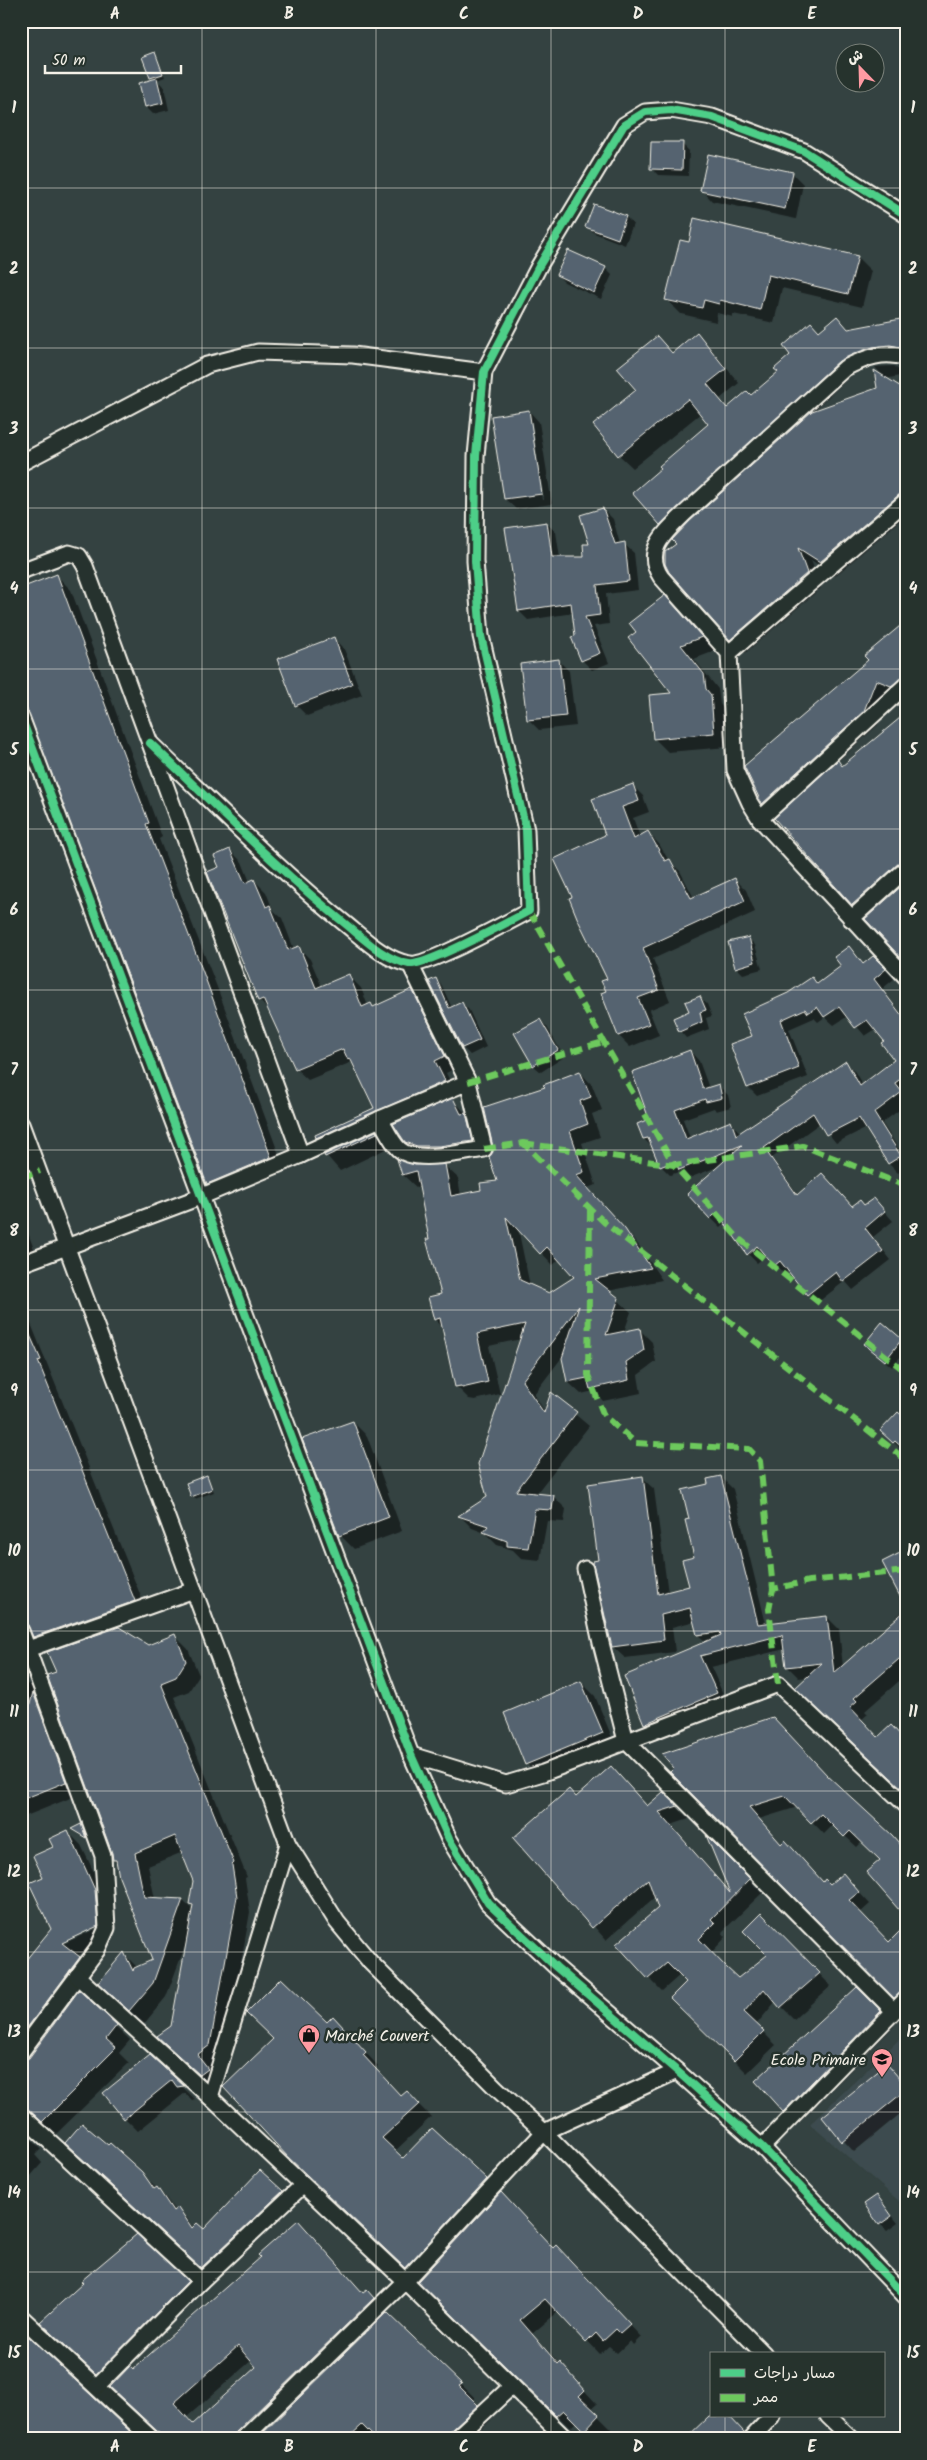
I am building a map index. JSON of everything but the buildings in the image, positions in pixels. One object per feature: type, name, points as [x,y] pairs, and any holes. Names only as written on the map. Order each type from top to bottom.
[{"type":"street","points":[[150,743],[326,908],[371,945],[394,958],[410,964],[468,942],[530,911],[526,830],[481,636],[475,551],[476,456],[484,372],[539,266],[624,125],[646,112],[670,110],[712,117],[804,151],[906,215]]},
{"type":"street","points":[[21,463],[207,365],[258,352],[353,355],[484,372]]},
{"type":"street","points":[[906,358],[896,354],[879,355],[861,360],[845,368],[684,514],[661,537],[655,550],[655,568],[729,653],[735,770],[750,803],[760,819],[906,977]]},
{"type":"street","points":[[729,653],[906,501]]},
{"type":"street","points":[[21,571],[69,552],[79,556],[85,566],[301,1155]]},
{"type":"street","points":[[760,819],[906,685]]},
{"type":"street","points":[[21,717],[411,1755],[449,1839],[488,1903],[556,1967],[762,2147],[906,2297]]},
{"type":"street","points":[[851,919],[906,869]]},
{"type":"street","points":[[380,1119],[400,1150],[411,1156],[423,1157],[484,1150],[468,1082],[410,964]]},
{"type":"street","points":[[21,1264],[200,1197],[468,1082]]},
{"type":"street","points":[[21,1124],[288,1844],[337,1922],[371,1963],[496,2088],[544,2132],[762,2352]]},
{"type":"street","points":[[586,1568],[601,1642],[626,1741],[894,2011]]},
{"type":"street","points":[[28,1649],[194,1590]]},
{"type":"street","points":[[21,1630],[103,1856],[107,1928],[97,1950],[21,2052]]},
{"type":"street","points":[[411,1755],[506,1784],[543,1773],[778,1684],[906,1805]]},
{"type":"street","points":[[210,2096],[288,1844]]},
{"type":"street","points":[[77,1976],[210,2096],[302,2186],[405,2281],[566,2439]]},
{"type":"street","points":[[762,2147],[906,1999]]},
{"type":"street","points":[[243,2439],[405,2281],[544,2132],[677,2071]]},
{"type":"street","points":[[21,2115],[201,2282]]},
{"type":"street","points":[[97,2386],[201,2282],[302,2186]]},
{"type":"street","points":[[21,2317],[152,2439]]},
{"type":"street","points":[[455,2439],[512,2386]]},
{"type":"street","points":[[751,2439],[770,2418]]},
{"type":"street","points":[[830,2418],[852,2439]]},
{"type":"shaded area","name":"Ecole Primaire","points":[[906,2033],[906,2207],[810,2124]]},
{"type":"marked path","points":[[529,911],[674,1165],[803,1146],[906,1186]]},
{"type":"marked path","points":[[468,1082],[603,1042]]},
{"type":"marked path","points":[[523,1143],[674,1165],[738,1238],[906,1372]]},
{"type":"marked path","points":[[484,1149],[523,1143],[605,1223],[906,1460]]},
{"type":"marked path","points":[[21,1178],[40,1171]]},
{"type":"marked path","points":[[590,1209],[588,1375],[604,1416],[636,1443],[749,1449],[760,1461],[773,1589]]},
{"type":"marked path","points":[[778,1684],[769,1609],[773,1589],[809,1581],[906,1571]]},
{"type":"cycle path","points":[[150,743],[247,837],[322,905],[384,954],[400,962],[418,963],[432,958],[529,911],[526,830],[481,636],[475,561],[476,456],[484,372],[539,266],[624,125],[645,112],[671,110],[712,117],[804,151],[906,215]]},
{"type":"cycle path","points":[[21,717],[411,1755],[449,1839],[488,1903],[556,1967],[762,2147],[906,2297]]},
{"type":"place","name":"Marché Couvert","points":[[309,2054]]},
{"type":"place","name":"Ecole Primaire","points":[[882,2078]]}]
